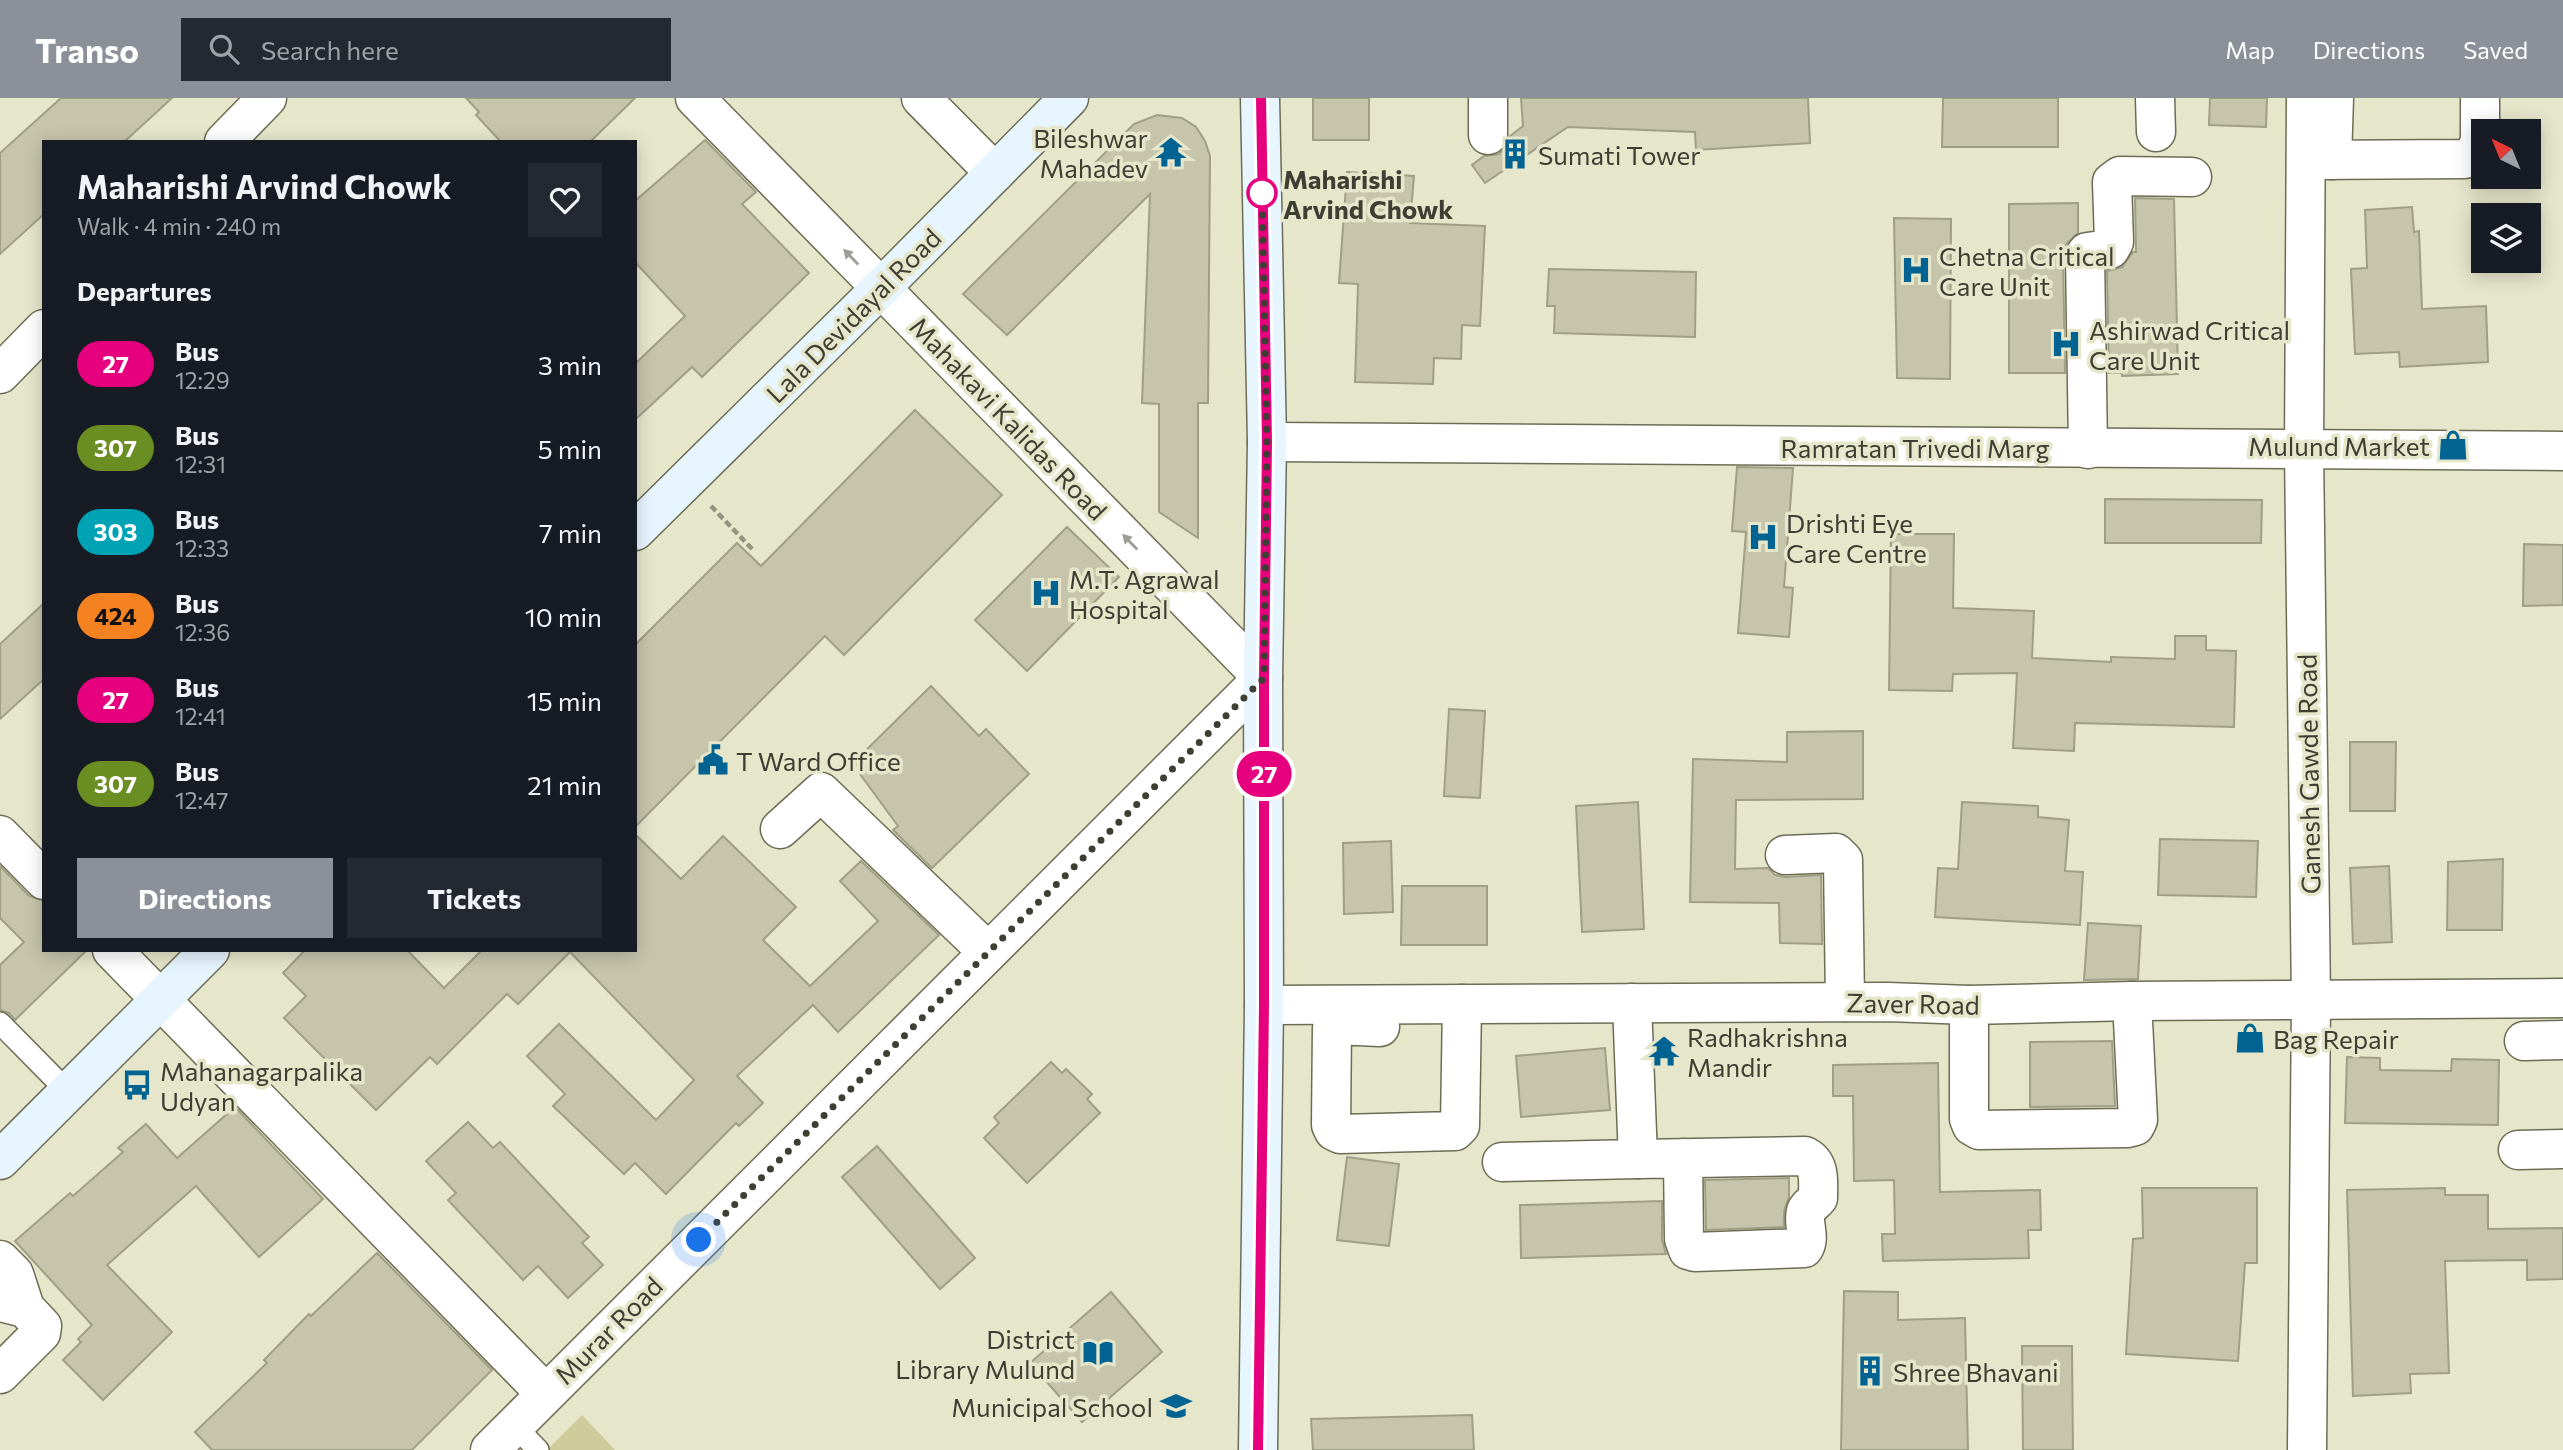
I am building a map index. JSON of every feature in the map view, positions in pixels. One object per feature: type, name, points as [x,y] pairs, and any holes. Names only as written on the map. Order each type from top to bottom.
[{"type":"street","points":[[227,140],[267,98]]},
{"type":"street","name":"Mahakavi Kalidas Road","points":[[695,98],[1264,678]]},
{"type":"street","name":"Lala Devidayal Road","points":[[637,529],[1069,98]]},
{"type":"street","points":[[1258,1450],[1267,442],[1261,98]]},
{"type":"street","name":"Ganesh Gawde Road","points":[[2306,98],[2319,160],[2304,451],[2311,1000],[2307,1450]]},
{"type":"street","points":[[2334,98],[2319,160],[2465,159],[2476,152],[2480,140],[2480,98]]},
{"type":"street","points":[[941,105],[995,173]]},
{"type":"street","points":[[2088,449],[2085,256],[2087,252],[2110,249],[2114,242],[2112,182],[2120,176],[2192,177]]},
{"type":"street","points":[[0,374],[42,331]]},
{"type":"street","name":"Ramratan Trivedi Marg","points":[[1267,442],[2563,452]]},
{"type":"street","name":"Murar Road","points":[[514,1442],[545,1393],[1264,678]]},
{"type":"street","points":[[780,829],[821,792],[988,952]]},
{"type":"street","points":[[0,835],[42,878]]},
{"type":"street","points":[[1786,855],[1836,853],[1843,860],[1845,1002]]},
{"type":"street","points":[[114,952],[545,1393]]},
{"type":"street","points":[[0,1160],[208,952]]},
{"type":"street","name":"Zaver Road","points":[[1264,1005],[1389,1016],[1462,1017],[1632,1003],[1845,1002],[1969,1005],[2563,998]]},
{"type":"street","points":[[1969,1005],[1969,1119],[1972,1126],[1979,1130],[2127,1128],[2135,1126],[2138,1119],[2132,1001]]},
{"type":"street","points":[[1632,1003],[1638,1159]]},
{"type":"street","points":[[1389,1016],[1336,1025],[1316,1062],[1331,1125],[1334,1131],[1340,1134],[1455,1131],[1460,1126],[1462,1017]]},
{"type":"street","points":[[2524,1041],[2563,1040]]},
{"type":"street","points":[[2518,1150],[2563,1149]]},
{"type":"street","points":[[1502,1162],[1683,1158]]},
{"type":"street","points":[[0,1260],[14,1274],[12,1305],[39,1320],[42,1326],[41,1332],[0,1374]]},
{"type":"lane","points":[[0,1023],[68,1092]]},
{"type":"path","points":[[686,481],[754,551]]},
{"type":"shaded area","points":[[582,1415],[615,1450],[547,1450]]},
{"type":"building","points":[[61,98],[172,98],[126,140],[42,140],[42,216],[0,254],[0,153]]},
{"type":"building","points":[[466,98],[635,98],[592,140],[499,140],[476,115],[479,112]]},
{"type":"building","points":[[1313,98],[1369,98],[1369,140],[1313,140]]},
{"type":"building","points":[[1521,98],[1808,98],[1810,143],[1696,150],[1695,132],[1568,127],[1485,183],[1472,165],[1484,156],[1499,154],[1507,145],[1510,136],[1523,126]]},
{"type":"building","points":[[1943,98],[2058,98],[2058,147],[1942,147]]},
{"type":"building","points":[[2210,98],[2267,98],[2266,127],[2209,125]]},
{"type":"building","points":[[1157,115],[1182,118],[1196,127],[1210,156],[1208,403],[1198,403],[1198,538],[1159,512],[1159,404],[1142,403],[1150,194],[1007,335],[963,294],[1134,124]]},
{"type":"building","points":[[705,140],[756,192],[742,204],[809,273],[702,377],[692,367],[637,418],[637,362],[685,316],[637,264],[637,199]]},
{"type":"building","points":[[1347,172],[1414,176],[1410,223],[1485,226],[1480,326],[1462,325],[1461,359],[1434,358],[1433,384],[1355,382],[1358,284],[1339,283]]},
{"type":"building","points":[[2135,198],[2174,199],[2178,374],[2122,376],[2122,373],[2109,373],[2107,271],[2122,267],[2133,252],[2136,252]]},
{"type":"building","points":[[2078,203],[2078,233],[2067,243],[2063,255],[2065,373],[2009,373],[2009,204]]},
{"type":"building","points":[[2412,207],[2414,232],[2419,231],[2422,309],[2486,306],[2488,362],[2400,367],[2399,352],[2355,354],[2351,269],[2367,268],[2365,210]]},
{"type":"building","points":[[1894,218],[1951,219],[1950,379],[1897,378]]},
{"type":"building","points":[[1549,269],[1696,272],[1695,337],[1554,333],[1555,306],[1547,306]]},
{"type":"building","points":[[915,410],[1002,495],[844,655],[825,636],[637,825],[637,643],[737,543],[761,566]]},
{"type":"building","points":[[1737,467],[1793,468],[1784,587],[1793,588],[1789,637],[1738,633],[1746,532],[1732,531]]},
{"type":"building","points":[[2105,499],[2262,500],[2261,543],[2105,543]]},
{"type":"building","points":[[1067,527],[1119,577],[1027,671],[975,620]]},
{"type":"building","points":[[1891,534],[1954,534],[1953,608],[2034,611],[2032,658],[2111,662],[2111,657],[2175,659],[2175,636],[2206,636],[2206,650],[2236,651],[2234,727],[2075,723],[2074,751],[2013,748],[2017,673],[1953,674],[1952,691],[1889,690]]},
{"type":"building","points":[[2524,544],[2563,545],[2563,605],[2523,606]]},
{"type":"building","points":[[42,605],[42,681],[0,719],[0,644]]},
{"type":"building","points":[[931,686],[979,736],[986,729],[1029,774],[932,868],[893,830],[898,826],[860,774],[856,760]]},
{"type":"building","points":[[1449,709],[1485,711],[1480,798],[1444,796]]},
{"type":"building","points":[[1863,731],[1863,799],[1736,800],[1735,869],[1768,868],[1775,875],[1785,877],[1821,875],[1822,944],[1780,943],[1779,903],[1690,902],[1693,759],[1787,762],[1787,732]]},
{"type":"building","points":[[2350,742],[2396,742],[2395,811],[2350,811]]},
{"type":"building","points":[[1638,802],[1644,929],[1582,932],[1576,806]]},
{"type":"building","points":[[1962,802],[2038,806],[2038,817],[2069,820],[2065,871],[2083,872],[2080,925],[1935,917],[1938,868],[1958,869]]},
{"type":"building","points":[[637,836],[681,879],[723,836],[796,907],[763,940],[810,986],[878,921],[840,881],[861,861],[939,935],[838,1032],[813,1005],[737,1076],[763,1103],[739,1126],[736,1123],[666,1194],[635,1163],[624,1174],[553,1106],[565,1094],[527,1056],[559,1024],[656,1120],[694,1080],[570,952],[637,952]]},
{"type":"building","points":[[2160,839],[2258,841],[2256,897],[2158,895]]},
{"type":"building","points":[[1391,841],[1393,912],[1344,914],[1343,843]]},
{"type":"building","points":[[2503,859],[2502,930],[2447,930],[2448,862]]},
{"type":"building","points":[[0,866],[29,896],[42,900],[42,952],[85,952],[15,1020],[9,1013],[0,1010],[0,965],[24,942],[0,918]]},
{"type":"building","points":[[2389,866],[2392,942],[2353,944],[2350,868]]},
{"type":"building","points":[[1402,886],[1487,886],[1487,945],[1401,945]]},
{"type":"building","points":[[2088,923],[2141,926],[2138,979],[2084,980]]},
{"type":"building","points":[[303,952],[409,952],[444,988],[480,952],[570,952],[518,1004],[507,994],[437,1064],[430,1057],[376,1110],[284,1018],[306,996],[283,973]]},
{"type":"building","points":[[2112,1041],[2115,1106],[2030,1107],[2030,1042]]},
{"type":"building","points":[[1605,1048],[1610,1110],[1521,1117],[1516,1056]]},
{"type":"building","points":[[2347,1057],[2380,1058],[2380,1070],[2451,1071],[2452,1059],[2499,1060],[2498,1125],[2345,1123]]},
{"type":"building","points":[[1051,1062],[1062,1073],[1066,1069],[1092,1094],[1087,1099],[1100,1113],[1027,1183],[984,1138],[999,1123],[994,1117]]},
{"type":"building","points":[[1938,1063],[1940,1192],[2040,1190],[2041,1230],[2028,1230],[2029,1258],[1883,1261],[1882,1234],[1895,1234],[1894,1180],[1854,1181],[1853,1096],[1833,1096],[1833,1065]]},
{"type":"building","points":[[235,1107],[323,1199],[259,1257],[196,1186],[107,1265],[172,1332],[103,1400],[63,1360],[81,1342],[78,1339],[92,1325],[15,1241],[70,1193],[73,1196],[123,1152],[118,1148],[146,1124],[177,1158]]},
{"type":"building","points":[[468,1122],[493,1148],[500,1142],[589,1237],[582,1243],[603,1265],[568,1298],[538,1266],[523,1280],[448,1200],[456,1193],[426,1161]]},
{"type":"building","points":[[877,1146],[975,1258],[940,1289],[842,1177]]},
{"type":"building","points":[[1347,1157],[1399,1164],[1389,1246],[1337,1240]]},
{"type":"building","points":[[1789,1178],[1784,1227],[1706,1230],[1705,1180]]},
{"type":"building","points":[[2142,1188],[2257,1188],[2257,1263],[2245,1263],[2238,1361],[2126,1354],[2133,1239],[2143,1238]]},
{"type":"building","points":[[2445,1188],[2445,1195],[2488,1195],[2488,1229],[2563,1228],[2563,1279],[2527,1280],[2527,1260],[2445,1261],[2449,1373],[2410,1374],[2411,1393],[2353,1396],[2347,1190]]},
{"type":"building","points":[[1662,1201],[1662,1240],[1666,1254],[1521,1258],[1520,1205]]},
{"type":"building","points":[[377,1253],[492,1370],[412,1450],[212,1450],[195,1432],[267,1363],[264,1360],[309,1314],[311,1316]]},
{"type":"building","points":[[1844,1291],[1898,1292],[1898,1320],[1965,1318],[1968,1450],[1841,1450]]},
{"type":"building","points":[[1111,1292],[1162,1352],[1082,1422],[1030,1363]]},
{"type":"building","points":[[2022,1346],[2072,1346],[2073,1450],[2023,1450]]},
{"type":"building","points":[[1472,1415],[1474,1450],[1313,1450],[1311,1419]]},
{"type":"bus line","name":"27","points":[[1258,1450],[1267,442],[1261,98]]},
{"type":"place","name":"Bileshwar Mahadev","points":[[1171,152]]},
{"type":"place","name":"Sumati Tower","points":[[1515,154]]},
{"type":"place","name":"Maharishi Arvind Chowk","points":[[1262,193]]},
{"type":"place","name":"Chetna Critical Care Unit","points":[[1916,270]]},
{"type":"place","name":"Ashirwad Critical Care Unit","points":[[2066,344]]},
{"type":"place","name":"Mulund Market","points":[[2453,445]]},
{"type":"place","name":"Drishti Eye Care Centre","points":[[1763,537]]},
{"type":"place","name":"M.T. Agrawal Hospital","points":[[1046,593]]},
{"type":"place","name":"T Ward Office","points":[[713,760]]},
{"type":"place","name":"Bag Repair","points":[[2250,1038]]},
{"type":"place","name":"Radhakrishna Mandir","points":[[1664,1051]]},
{"type":"place","name":"Mahanagarpalika Udyan","points":[[137,1085]]},
{"type":"place","name":"District Library Mulund","points":[[1098,1353]]},
{"type":"place","name":"Shree Bhavani","points":[[1870,1371]]},
{"type":"place","name":"Municipal School","points":[[1176,1406]]},
{"type":"route","points":[[699,1240],[1264,678],[1267,442],[1262,193]]}]
